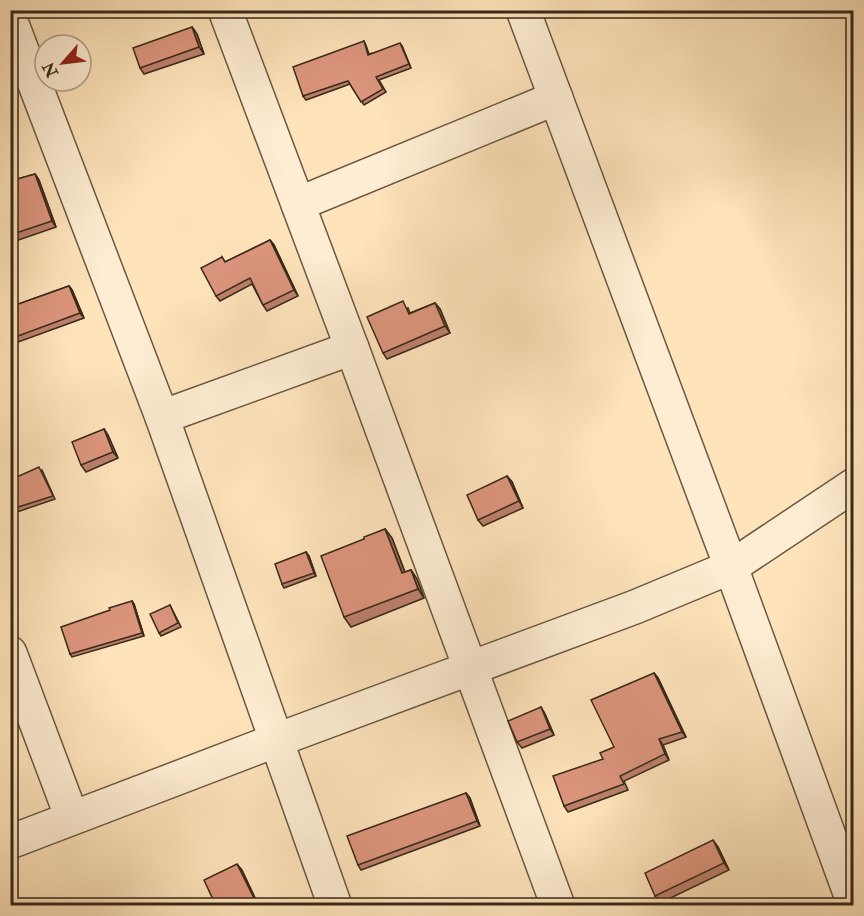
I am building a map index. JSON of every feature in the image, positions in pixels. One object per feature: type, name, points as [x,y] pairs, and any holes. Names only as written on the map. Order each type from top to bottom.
[{"type":"street","points":[[225,10],[558,906]]},
{"type":"street","points":[[523,10],[854,904]]},
{"type":"street","points":[[10,19],[16,53],[162,417],[335,906]]},
{"type":"street","points":[[298,204],[556,98]]},
{"type":"street","points":[[162,417],[352,348]]},
{"type":"street","points":[[10,842],[635,607],[731,567],[854,485]]},
{"type":"street","points":[[10,653],[72,818]]},
{"type":"building","points":[[192,27],[199,47],[140,68],[133,48]]},
{"type":"building","points":[[364,41],[368,55],[400,43],[409,64],[376,77],[383,89],[361,102],[348,81],[303,96],[293,67]]},
{"type":"building","points":[[35,174],[52,221],[10,235],[10,181]]},
{"type":"building","points":[[270,240],[294,290],[263,305],[250,278],[216,296],[201,268],[222,257],[225,262]]},
{"type":"building","points":[[69,286],[80,313],[10,339],[10,307]]},
{"type":"building","points":[[403,301],[409,314],[435,303],[445,326],[383,353],[367,317]]},
{"type":"building","points":[[104,429],[113,452],[81,465],[72,442]]},
{"type":"building","points":[[39,467],[53,496],[15,508],[10,496],[10,480]]},
{"type":"building","points":[[507,476],[519,501],[478,520],[467,495]]},
{"type":"building","points":[[385,529],[402,573],[411,570],[418,589],[344,617],[321,556]]},
{"type":"building","points":[[306,552],[314,573],[282,584],[275,564]]},
{"type":"building","points":[[132,601],[142,633],[70,654],[61,627]]},
{"type":"building","points":[[170,605],[178,623],[159,633],[150,614]]},
{"type":"building","points":[[654,673],[682,732],[659,739],[665,754],[620,776],[624,784],[564,806],[553,776],[603,759],[600,753],[614,747],[591,700]]},
{"type":"building","points":[[541,707],[550,729],[517,742],[508,721]]},
{"type":"building","points":[[466,793],[477,821],[358,865],[347,836]]},
{"type":"building","points":[[713,840],[724,863],[655,896],[645,873]]},
{"type":"building","points":[[237,864],[258,906],[216,906],[204,880]]},
{"type":"building","points":[[506,900],[508,906],[493,906]]}]
